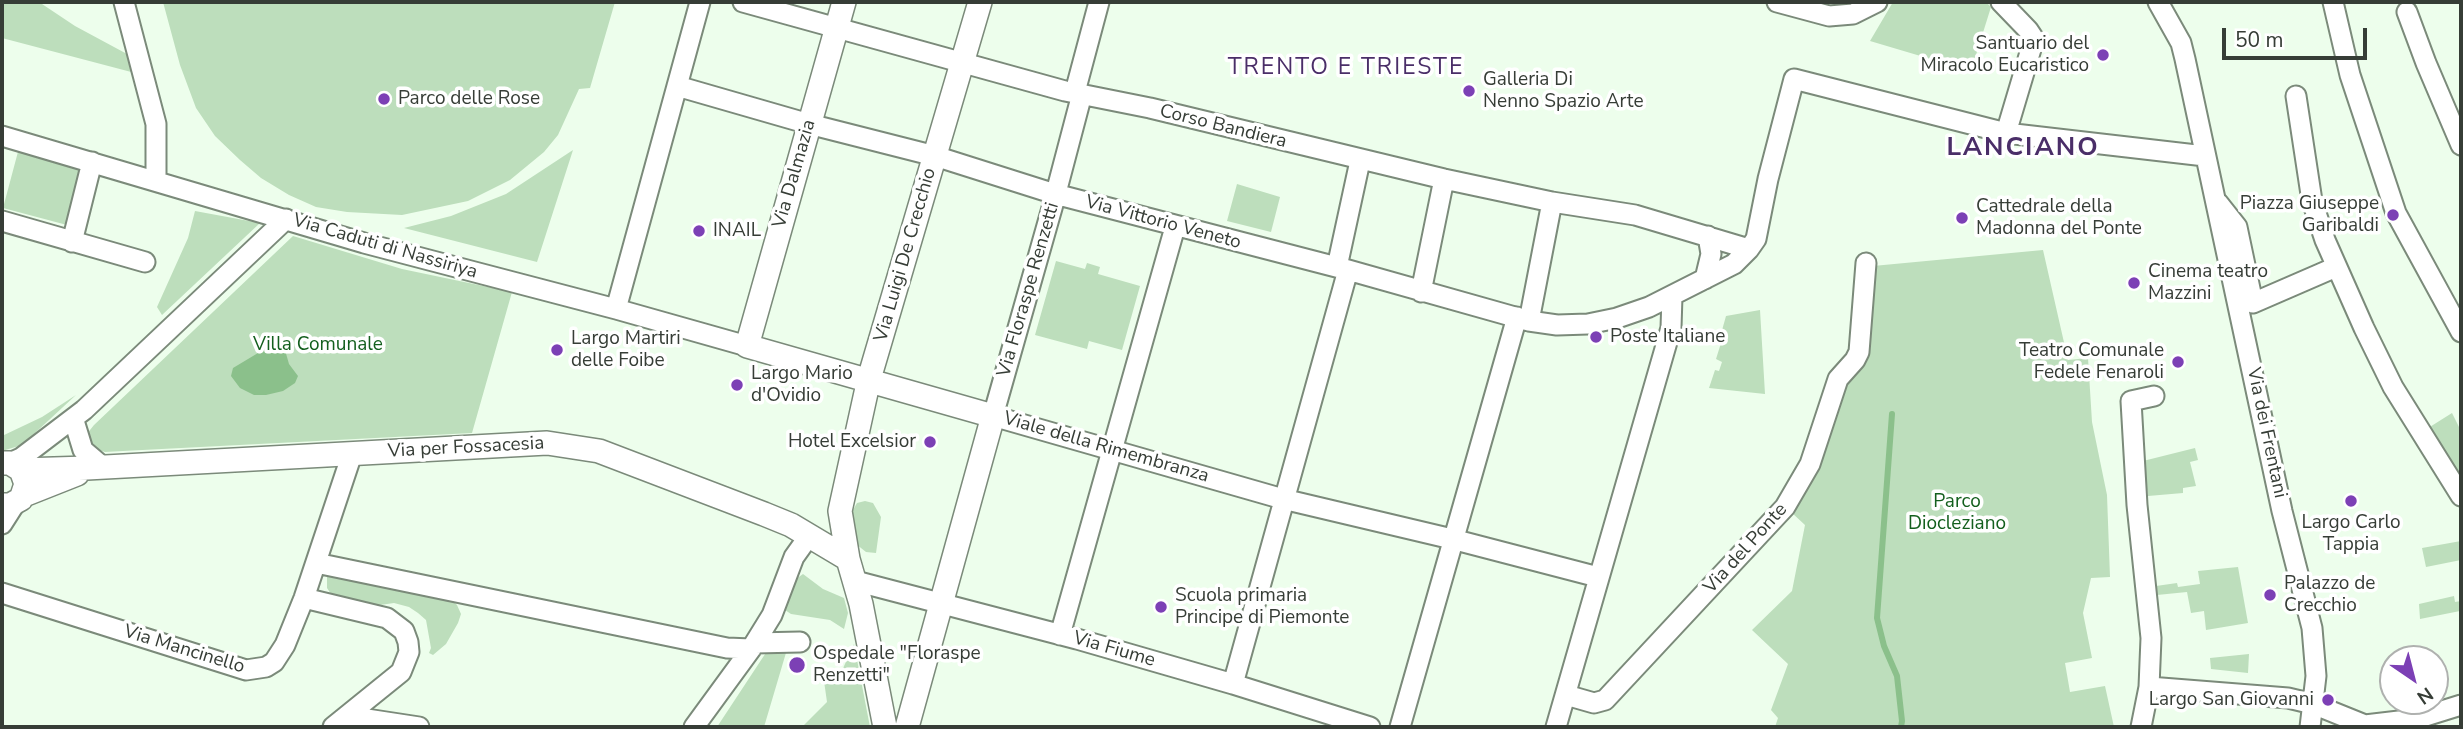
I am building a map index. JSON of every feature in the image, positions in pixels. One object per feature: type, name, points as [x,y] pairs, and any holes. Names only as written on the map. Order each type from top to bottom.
[{"type":"street","points":[[124,2],[156,124],[156,181]]},
{"type":"street","points":[[616,309],[700,2]]},
{"type":"street","name":"Corso Bandiera","points":[[743,2],[961,64],[1078,93],[1444,179],[1552,202],[1635,215],[1749,249]]},
{"type":"street","name":"Via Dalmazia","points":[[747,346],[844,2]]},
{"type":"street","name":"Via Luigi De Crecchio","points":[[886,727],[840,511],[869,379],[980,2]]},
{"type":"street","name":"Via Floraspe Renzetti","points":[[907,727],[1055,194],[1099,2]]},
{"type":"street","points":[[1777,2],[1829,16],[1853,14],[1877,2]]},
{"type":"street","points":[[2001,2],[2034,39],[2006,133]]},
{"type":"street","name":"Via dei Frentani","points":[[2158,2],[2181,43],[2282,511],[2312,628],[2316,676],[2310,727]]},
{"type":"street","points":[[2333,2],[2350,75],[2396,213],[2461,332]]},
{"type":"street","points":[[2407,12],[2461,145]]},
{"type":"street","points":[[1749,249],[1756,239],[1768,179],[1794,79],[2006,133],[2203,144]]},
{"type":"street","name":"Via Vittorio Veneto","points":[[677,86],[809,124],[935,156],[1055,194],[1175,227],[1342,268],[1523,319],[1558,325],[1588,324],[1628,314],[1672,296],[1734,264],[1749,249]]},
{"type":"street","points":[[2296,96],[2312,201],[2336,267],[2393,387],[2461,496]]},
{"type":"street","name":"Via Caduti di Nassiriya","points":[[2,136],[364,243],[616,309]]},
{"type":"street","points":[[1233,684],[1342,268],[1360,160]]},
{"type":"street","points":[[72,242],[92,162]]},
{"type":"street","points":[[1421,292],[1444,179]]},
{"type":"street","points":[[2215,199],[2237,227],[2253,303],[2336,267]]},
{"type":"street","points":[[1400,727],[1452,539],[1523,319],[1552,202]]},
{"type":"street","points":[[17,481],[286,219]]},
{"type":"street","points":[[2,221],[145,262]]},
{"type":"street","points":[[1060,635],[1175,227]]},
{"type":"street","points":[[1705,279],[1711,254],[1708,236]]},
{"type":"street","name":"Via del Ponte","points":[[1566,695],[1594,703],[1605,700],[1785,507],[1810,464],[1838,379],[1859,352],[1866,263]]},
{"type":"street","points":[[1556,727],[1671,328],[1672,296]]},
{"type":"street","name":"Viale della Rimembranza","points":[[616,309],[1283,499],[1598,577]]},
{"type":"street","points":[[2141,727],[2149,687],[2151,638],[2137,505],[2131,401],[2154,396]]},
{"type":"street","points":[[78,419],[83,450],[95,468]]},
{"type":"street","points":[[2,524],[17,481],[21,458],[78,419]]},
{"type":"street","name":"Via per Fossacesia","points":[[17,481],[61,478],[95,468],[547,443],[599,451],[800,530],[852,570]]},
{"type":"street","name":"Via Mancinello","points":[[2,593],[246,670],[266,667],[281,654],[304,598],[352,454]]},
{"type":"street","points":[[694,727],[753,646],[772,615],[794,557],[800,530],[823,522],[840,511]]},
{"type":"street","points":[[316,564],[727,648],[800,642]]},
{"type":"street","name":"Via Fiume","points":[[852,570],[942,603],[1233,684],[1370,727]]},
{"type":"street","points":[[304,598],[387,618],[404,631],[408,642],[409,652],[401,672],[340,722]]},
{"type":"street","points":[[2149,687],[2288,698],[2313,704],[2365,725],[2416,719],[2461,705]]},
{"type":"street","points":[[340,722],[419,727]]},
{"type":"green space","points":[[2,2],[39,2],[75,26],[127,54],[135,73],[2,38]]},
{"type":"green space","name":"Parco delle Rose","points":[[163,2],[615,2],[590,88],[579,89],[558,135],[544,152],[510,180],[468,201],[402,215],[347,212],[316,207],[261,178],[240,160],[215,136],[196,108],[180,65]]},
{"type":"green space","points":[[1893,2],[1986,2],[1991,7],[1971,71],[1870,41]]},
{"type":"green space","points":[[19,148],[84,164],[67,225],[3,208]]},
{"type":"green space","points":[[573,150],[537,262],[404,228],[451,216],[506,194]]},
{"type":"green space","points":[[1237,184],[1280,197],[1271,232],[1227,221]]},
{"type":"green space","points":[[195,211],[260,223],[162,315],[157,307],[188,238]]},
{"type":"green space","name":"Villa Comunale","points":[[293,236],[402,269],[512,292],[472,433],[105,452],[90,447],[86,435],[94,425]]},
{"type":"green space","name":"Parco Diocleziano","points":[[2043,250],[2068,360],[2088,358],[2092,422],[2107,495],[2110,577],[2091,578],[2083,613],[2092,658],[2065,663],[2070,692],[2105,686],[2114,727],[1775,727],[1778,718],[1771,710],[1788,664],[1752,630],[1792,591],[1805,525],[1791,512],[1845,388],[1864,354],[1873,266]]},
{"type":"green space","points":[[1056,261],[1085,269],[1087,263],[1100,267],[1098,274],[1140,286],[1122,350],[1089,341],[1087,349],[1035,335]]},
{"type":"green space","points":[[1760,310],[1765,394],[1709,388],[1715,370],[1719,371],[1722,362],[1716,359],[1726,316]]},
{"type":"green space","points":[[76,395],[22,445],[2,451],[2,436],[42,417]]},
{"type":"green space","points":[[2452,413],[2461,431],[2461,488],[2425,430]]},
{"type":"green space","points":[[2195,448],[2198,460],[2190,462],[2196,486],[2183,488],[2183,493],[2148,496],[2143,461]]},
{"type":"green space","points":[[857,503],[873,503],[881,517],[876,553],[866,552],[856,544],[851,522]]},
{"type":"green space","points":[[2461,541],[2461,560],[2426,567],[2422,548]]},
{"type":"green space","points":[[2238,567],[2248,623],[2206,630],[2204,611],[2191,613],[2187,592],[2157,595],[2156,586],[2200,584],[2198,571]]},
{"type":"green space","points":[[803,574],[823,589],[844,598],[848,613],[844,629],[830,620],[791,614],[785,610],[787,595],[796,579]]},
{"type":"green space","points":[[327,575],[450,598],[461,614],[446,644],[433,655],[429,653],[431,648],[426,620],[418,613],[394,603],[373,606],[333,597],[327,588]]},
{"type":"green space","points":[[2454,596],[2455,602],[2461,601],[2461,612],[2420,619],[2419,604]]},
{"type":"green space","points":[[854,644],[870,727],[802,727],[827,702],[822,667],[840,675]]},
{"type":"green space","points":[[771,645],[788,646],[764,727],[717,727]]},
{"type":"green space","points":[[2249,654],[2248,673],[2211,669],[2210,658]]},
{"type":"shaded area","points":[[280,341],[289,364],[298,376],[295,383],[283,391],[266,395],[254,395],[240,388],[231,376],[233,368],[268,344]]},
{"type":"waterway","points":[[1892,414],[1877,618],[1884,646],[1897,676],[1901,727]]},
{"type":"place","name":"Santuario del Miracolo Eucaristico","points":[[2103,55]]},
{"type":"place","name":"Galleria Di Nenno Spazio Arte","points":[[1469,91]]},
{"type":"place","name":"Parco delle Rose","points":[[384,99]]},
{"type":"place","name":"Piazza Giuseppe Garibaldi","points":[[2393,215]]},
{"type":"place","name":"Cattedrale della Madonna del Ponte","points":[[1962,218]]},
{"type":"place","name":"INAIL","points":[[699,231]]},
{"type":"place","name":"Cinema teatro Mazzini","points":[[2134,283]]},
{"type":"place","name":"Poste Italiane","points":[[1596,337]]},
{"type":"place","name":"Largo Martiri delle Foibe","points":[[557,350]]},
{"type":"place","name":"Teatro Comunale Fedele Fenaroli","points":[[2178,362]]},
{"type":"place","name":"Largo Mario d'Ovidio","points":[[737,385]]},
{"type":"place","name":"Hotel Excelsior","points":[[930,442]]},
{"type":"place","name":"Largo Carlo Tappia","points":[[2351,501]]},
{"type":"place","name":"Palazzo de Crecchio","points":[[2270,595]]},
{"type":"place","name":"Scuola primaria Principe di Piemonte","points":[[1161,607]]},
{"type":"place","name":"Ospedale \"Floraspe Renzetti\"","points":[[797,665]]},
{"type":"place","name":"Largo San Giovanni","points":[[2328,700]]},
{"type":"district","name":"TRENTO E TRIESTE","points":[[1346,68]]},
{"type":"district","name":"LANCIANO","points":[[2023,149]]}]
